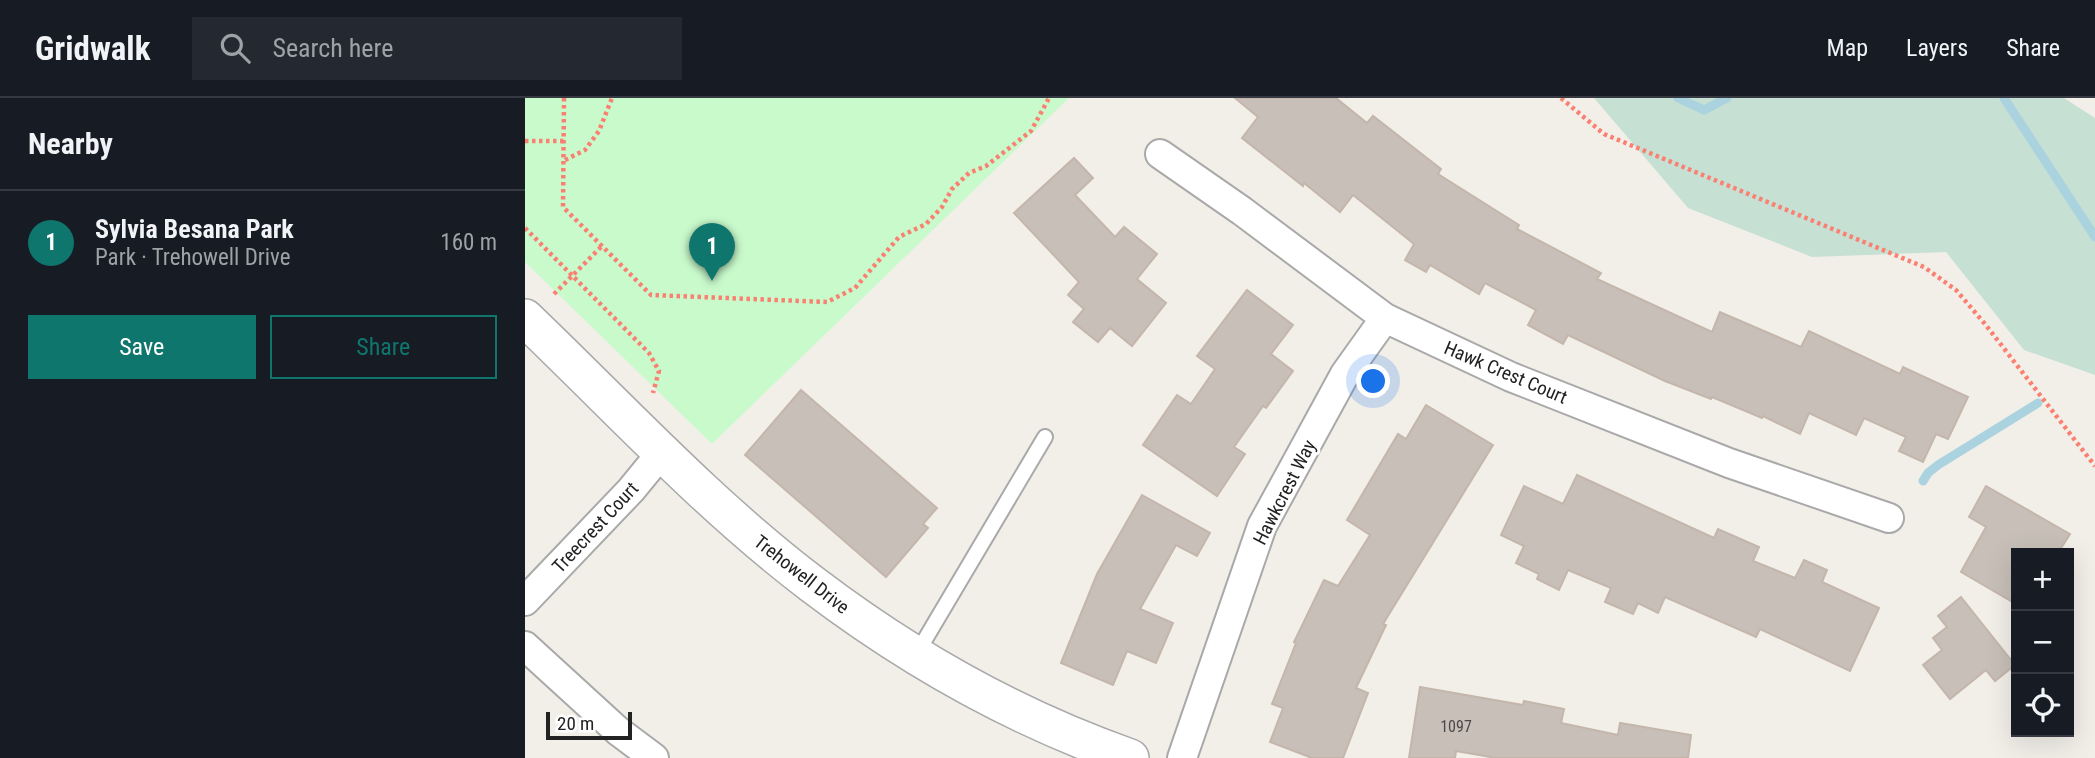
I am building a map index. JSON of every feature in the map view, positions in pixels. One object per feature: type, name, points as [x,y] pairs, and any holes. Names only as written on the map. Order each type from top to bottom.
[{"type":"street","name":"Hawk Crest Court","points":[[1160,154],[1242,211],[1385,318],[1511,377],[1652,433],[1729,463],[1889,518]]},
{"type":"street","name":"Trehowell Drive","points":[[525,318],[743,527],[811,583],[863,621],[965,685],[1032,719],[1130,758]]},
{"type":"street","name":"Hawkcrest Way","points":[[1182,758],[1262,526],[1345,373],[1385,318]]},
{"type":"street","name":"Treecrest Court","points":[[525,601],[631,491],[663,451]]},
{"type":"street","points":[[525,646],[618,731],[654,758]]},
{"type":"lane","points":[[916,654],[1045,438]]},
{"type":"path","points":[[564,98],[563,207],[651,295],[827,302],[855,288],[899,237],[926,224],[943,208],[952,189],[969,173],[986,166],[1031,131],[1049,98]]},
{"type":"path","points":[[565,160],[585,150],[599,131],[612,98]]},
{"type":"path","points":[[1561,98],[1604,134],[1924,267],[1956,290],[2095,466]]},
{"type":"path","points":[[525,141],[565,141]]},
{"type":"path","points":[[525,228],[649,353],[659,371],[653,393]]},
{"type":"path","points":[[554,294],[601,247]]},
{"type":"green space","points":[[525,98],[1069,98],[712,444],[525,262]]},
{"type":"green space","points":[[1594,98],[2064,98],[2095,118],[2095,375],[2024,350],[1946,252],[1812,257],[1688,208]]},
{"type":"building","points":[[1235,98],[1336,98],[1367,123],[1373,116],[1441,169],[1438,174],[1519,225],[1517,229],[1601,273],[1597,279],[1712,332],[1720,312],[1801,347],[1809,331],[1900,374],[1903,367],[1968,397],[1948,439],[1936,434],[1923,462],[1899,451],[1906,437],[1864,418],[1856,435],[1809,413],[1800,434],[1763,416],[1762,418],[1665,381],[1568,335],[1563,344],[1528,325],[1536,310],[1485,283],[1479,294],[1430,265],[1426,272],[1405,260],[1414,244],[1353,195],[1340,212],[1304,183],[1303,186],[1242,138],[1258,117]]},
{"type":"building","points":[[1074,158],[1093,178],[1075,195],[1115,237],[1124,227],[1157,254],[1137,279],[1166,303],[1132,346],[1110,328],[1098,342],[1073,322],[1084,309],[1068,295],[1079,282],[1014,213]]},
{"type":"building","points":[[1247,290],[1293,325],[1271,354],[1293,371],[1266,408],[1263,406],[1234,447],[1245,454],[1217,496],[1143,445],[1177,395],[1191,404],[1215,369],[1197,356]]},
{"type":"building","points":[[801,390],[937,508],[923,524],[928,528],[886,577],[745,455]]},
{"type":"building","points":[[1426,405],[1493,445],[1383,624],[1386,625],[1356,688],[1368,693],[1343,758],[1312,758],[1270,742],[1283,708],[1272,704],[1296,643],[1294,642],[1324,580],[1338,586],[1370,535],[1347,520],[1398,434],[1406,439]]},
{"type":"building","points":[[1577,475],[1714,538],[1718,529],[1759,547],[1753,561],[1795,578],[1804,560],[1827,570],[1822,582],[1879,608],[1850,671],[1760,629],[1756,637],[1665,597],[1658,613],[1638,603],[1633,614],[1605,602],[1611,588],[1568,570],[1559,590],[1537,579],[1539,574],[1516,563],[1524,546],[1501,535],[1524,486],[1563,504]]},
{"type":"building","points":[[1986,486],[2070,534],[2061,548],[2011,548],[2011,601],[1961,572],[1986,527],[1969,517]]},
{"type":"building","points":[[1142,495],[1210,533],[1197,556],[1176,545],[1140,609],[1173,623],[1156,663],[1127,651],[1113,685],[1061,663],[1097,574]]},
{"type":"building","points":[[1961,597],[2011,660],[2011,668],[1995,681],[1986,670],[1950,699],[1923,665],[1942,650],[1933,638],[1947,627],[1938,616]]},
{"type":"building","points":[[1420,687],[1523,705],[1524,701],[1564,709],[1561,723],[1618,735],[1620,723],[1691,735],[1688,758],[1496,758],[1456,751],[1455,758],[1409,758]]},
{"type":"waterway","points":[[1678,98],[1704,110],[1727,98]]},
{"type":"waterway","points":[[2004,98],[2095,237]]},
{"type":"waterway","points":[[1923,481],[1938,465],[2038,403]]},
{"type":"place","name":"Sylvia Besana Park","points":[[712,281]]}]
